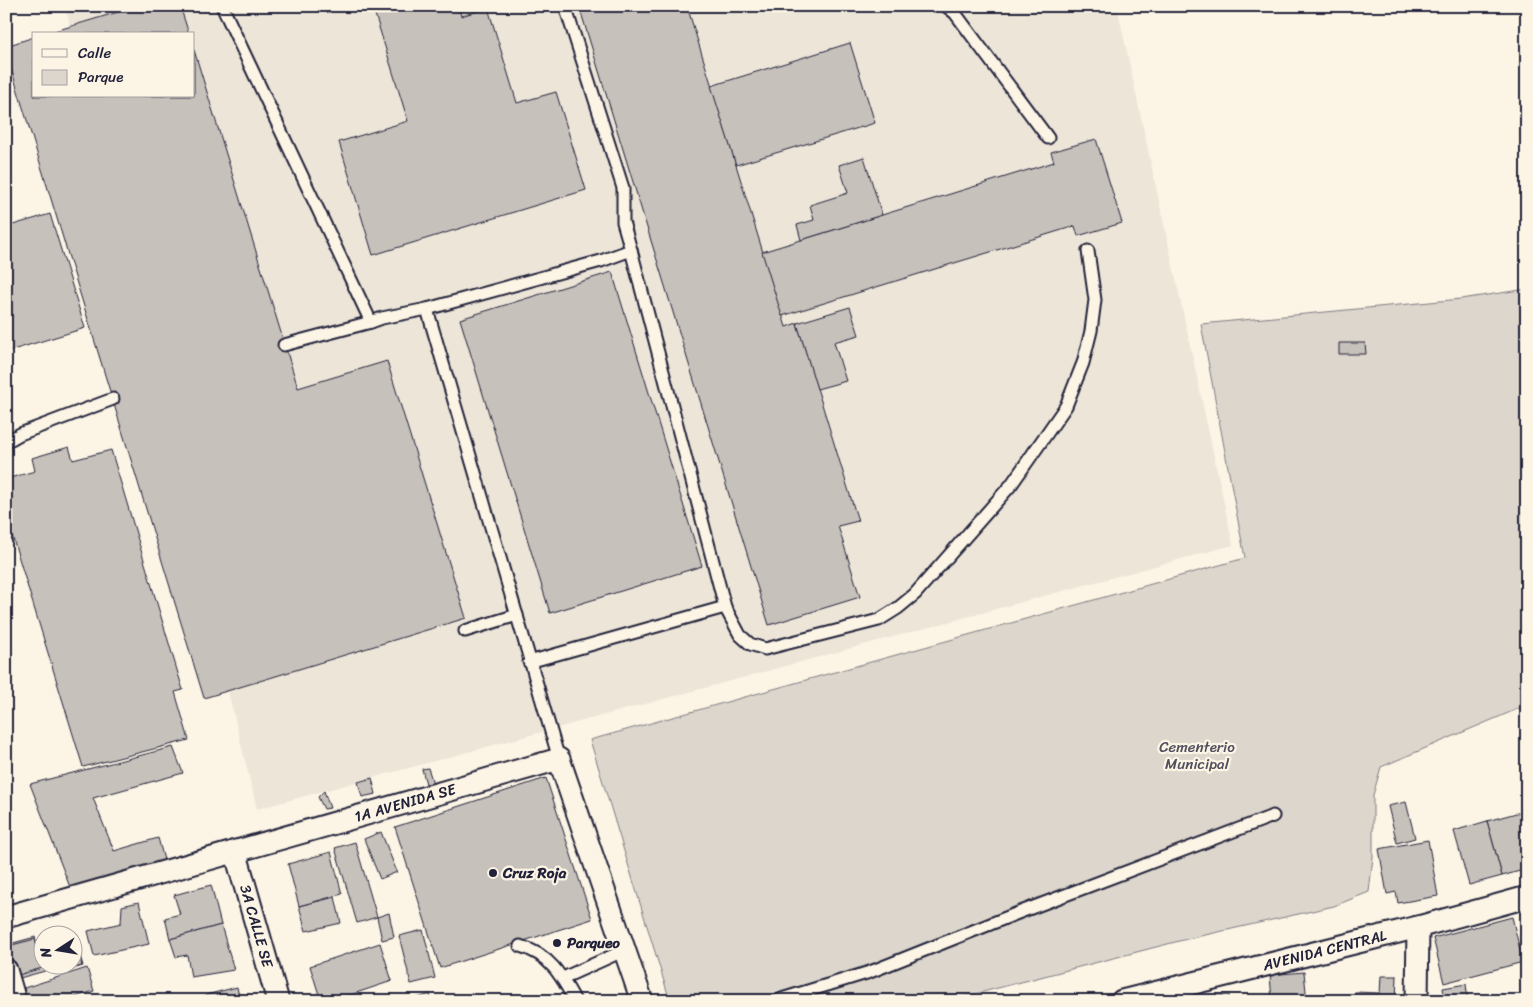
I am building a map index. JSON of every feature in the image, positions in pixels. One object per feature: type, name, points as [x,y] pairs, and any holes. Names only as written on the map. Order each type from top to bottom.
[{"type":"street","name":"1A AVENIDA SE","points":[[6,917],[559,759]]},
{"type":"street","points":[[559,759],[642,1001]]},
{"type":"street","name":"3A CALLE SE","points":[[235,851],[278,1001]]},
{"type":"street","name":"AVENIDA CENTRAL","points":[[1122,1001],[1153,997],[1527,897]]},
{"type":"street","points":[[1417,1001],[1418,927]]},
{"type":"street","points":[[6,970],[15,1001]]},
{"type":"lane","points":[[222,6],[371,322]]},
{"type":"lane","points":[[565,6],[622,188],[623,222],[725,607],[740,635],[750,644],[765,649],[879,620],[915,594],[1011,484],[1066,406],[1083,363],[1091,331],[1095,300],[1088,251]]},
{"type":"lane","points":[[951,8],[1048,138]]},
{"type":"lane","points":[[284,345],[382,318],[427,309],[601,261],[631,250]]},
{"type":"lane","points":[[427,309],[559,759]]},
{"type":"lane","points":[[6,442],[20,434],[113,399]]},
{"type":"lane","points":[[529,662],[725,607]]},
{"type":"lane","points":[[465,631],[517,616]]},
{"type":"lane","points":[[775,1001],[870,972],[1018,913],[1273,816]]},
{"type":"lane","points":[[520,946],[543,956],[563,978],[575,1001]]},
{"type":"lane","points":[[563,978],[625,950]]},
{"type":"shaded area","points":[[66,6],[1117,6],[1233,545],[257,809],[102,177],[192,98],[195,98],[195,32],[71,32]]},
{"type":"green space","name":"Cementerio Municipal","points":[[1527,289],[1527,705],[1381,767],[1373,795],[1373,857],[1369,892],[1334,906],[1183,940],[948,1001],[670,1001],[590,740],[1245,558],[1201,324],[1461,299]]},
{"type":"building","points":[[127,6],[159,6],[160,9],[168,6],[180,6],[188,32],[52,32],[128,9]]},
{"type":"building","points":[[390,6],[458,6],[461,16],[488,8],[517,103],[556,92],[586,190],[373,255],[339,142],[408,121],[374,11]]},
{"type":"building","points":[[579,6],[687,6],[786,327],[797,323],[858,521],[838,526],[860,597],[769,625]]},
{"type":"building","points":[[32,38],[32,98],[195,98],[195,53],[298,388],[387,361],[466,618],[204,698],[6,52],[6,46]]},
{"type":"building","points":[[850,43],[875,123],[736,165],[711,86]]},
{"type":"building","points":[[1096,139],[1122,223],[1078,236],[1075,226],[782,316],[762,252],[1054,162],[1051,152]]},
{"type":"building","points":[[864,157],[882,215],[801,240],[797,225],[814,220],[810,205],[848,193],[839,165]]},
{"type":"building","points":[[50,214],[85,328],[6,352],[6,227]]},
{"type":"building","points":[[612,272],[702,566],[550,613],[460,319]]},
{"type":"building","points":[[850,307],[859,335],[834,342],[846,381],[817,389],[797,323]]},
{"type":"building","points":[[1339,343],[1365,343],[1366,354],[1339,354]]},
{"type":"building","points":[[69,447],[73,460],[111,450],[183,690],[175,692],[189,740],[83,767],[6,516],[6,479],[35,471],[32,458]]},
{"type":"building","points":[[173,747],[183,773],[93,798],[114,851],[158,838],[166,867],[73,895],[30,784]]},
{"type":"building","points":[[428,768],[433,783],[426,784],[422,769]]},
{"type":"building","points":[[372,778],[376,794],[362,797],[358,782]]},
{"type":"building","name":"Cruz Roja","points":[[546,778],[592,919],[440,968],[395,827]]},
{"type":"building","points":[[324,791],[330,808],[324,809],[318,797]]},
{"type":"building","points":[[1406,802],[1415,838],[1397,843],[1388,806]]},
{"type":"building","points":[[1520,812],[1527,837],[1527,869],[1502,876],[1487,821]]},
{"type":"building","points":[[1487,821],[1502,876],[1469,885],[1454,831]]},
{"type":"building","points":[[381,832],[397,872],[380,879],[364,839]]},
{"type":"building","points":[[1428,840],[1438,896],[1398,903],[1396,892],[1387,894],[1379,849]]},
{"type":"building","points":[[355,842],[377,917],[357,923],[335,848]]},
{"type":"building","points":[[331,852],[342,894],[299,906],[288,864]]},
{"type":"building","points":[[211,885],[221,925],[170,939],[165,918],[180,914],[174,895]]},
{"type":"building","points":[[335,897],[341,923],[306,931],[299,906]]},
{"type":"building","points":[[139,902],[149,944],[94,956],[88,931],[121,923],[122,906]]},
{"type":"building","points":[[389,913],[394,937],[382,940],[377,917]]},
{"type":"building","points":[[1512,917],[1523,962],[1444,983],[1433,938]]},
{"type":"building","points":[[221,925],[234,970],[191,977],[187,955],[176,957],[170,939]]},
{"type":"building","points":[[423,930],[435,978],[411,984],[399,936]]},
{"type":"building","points":[[32,938],[32,974],[34,974],[16,979],[6,945]]},
{"type":"building","points":[[32,940],[32,971],[15,976],[8,946]]},
{"type":"building","points":[[380,943],[392,981],[332,1001],[321,1001],[310,966]]},
{"type":"building","points":[[87,968],[94,991],[69,999],[70,1001],[27,1001],[24,988],[68,974],[82,974],[82,970]]},
{"type":"building","points":[[1304,972],[1307,1001],[1272,1001],[1270,975]]},
{"type":"building","points":[[1381,976],[1397,976],[1396,1001],[1354,1001],[1355,992],[1380,993]]},
{"type":"building","points":[[1466,984],[1468,1001],[1445,1001],[1443,988]]},
{"type":"building","points":[[237,987],[240,1001],[207,1001],[206,995]]},
{"type":"building","points":[[430,994],[432,1001],[408,1001]]},
{"type":"building","points":[[1229,995],[1230,1001],[1173,1001],[1173,998]]},
{"type":"place","name":"Cruz Roja","points":[[493,873]]},
{"type":"place","name":"Parqueo","points":[[557,943]]}]
